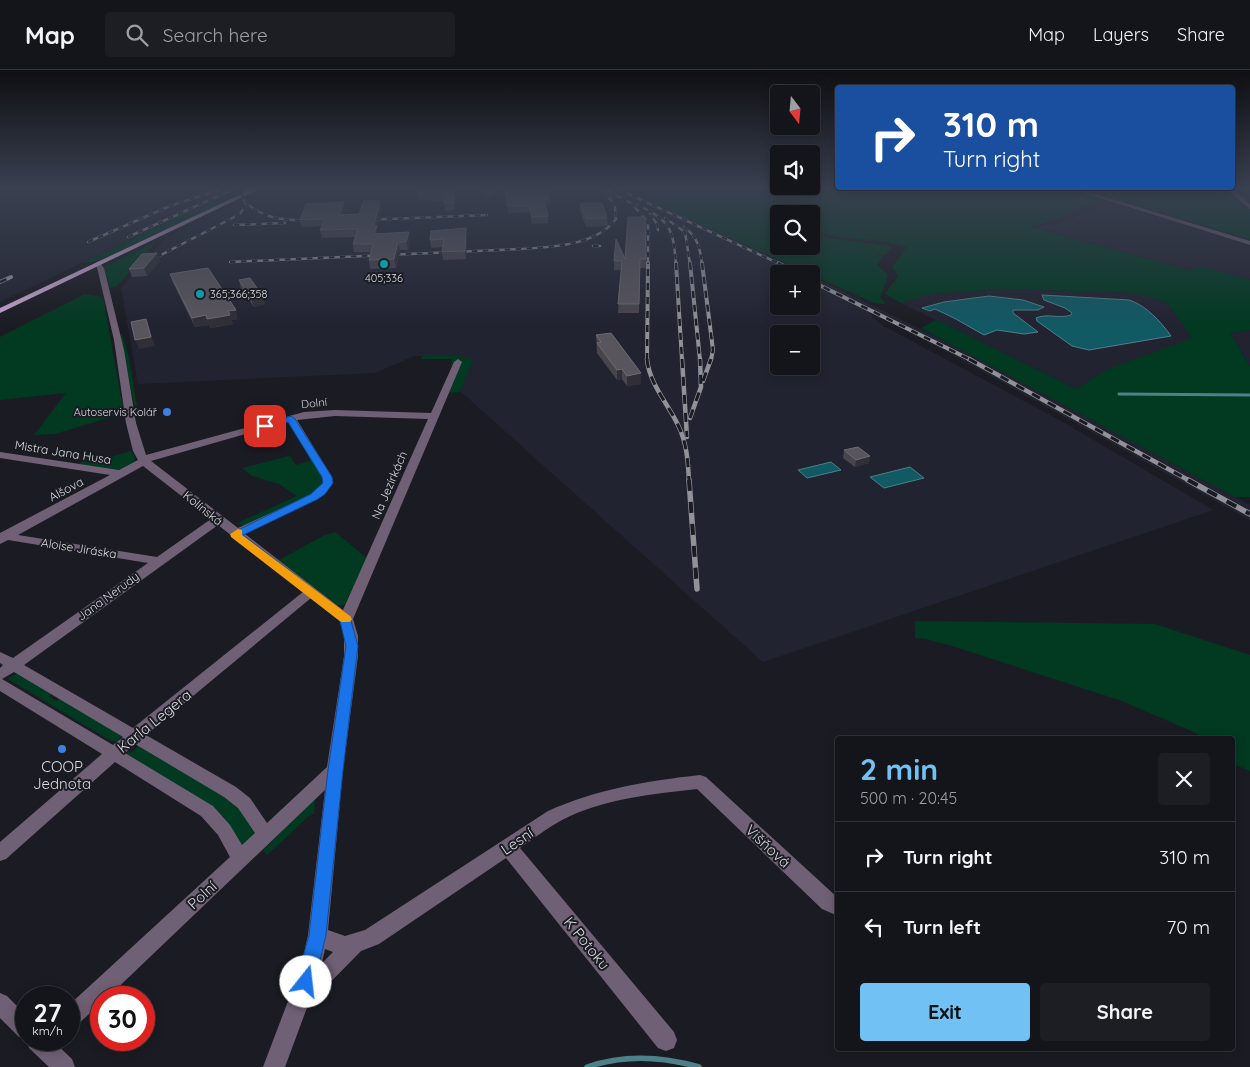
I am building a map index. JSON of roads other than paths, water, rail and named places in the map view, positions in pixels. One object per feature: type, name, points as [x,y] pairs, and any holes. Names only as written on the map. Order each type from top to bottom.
[{"type":"main road","points":[[0,311],[160,235]]},
{"type":"street","points":[[1223,235],[1250,243]]},
{"type":"street","points":[[98,264],[101,268],[120,349],[129,411],[139,454],[144,461]]},
{"type":"street","name":"Na Jezírkách","points":[[346,620],[458,362]]},
{"type":"street","name":"Dolní","points":[[144,461],[158,455],[304,415],[335,413],[434,416]]},
{"type":"street","points":[[235,534],[314,497],[322,492],[328,483],[327,477],[291,419]]},
{"type":"street","name":"Mistra Jana Husa","points":[[0,455],[123,474]]},
{"type":"street","name":"Alšova","points":[[2,538],[144,461]]},
{"type":"street","name":"Kolínská","points":[[144,461],[346,620]]},
{"type":"street","name":"Jana Nerudy","points":[[0,675],[6,661],[217,520]]},
{"type":"street","name":"Aloise Jiráska","points":[[2,538],[157,561]]},
{"type":"street","name":"Karla Legera","points":[[0,853],[135,735],[311,592]]},
{"type":"street","points":[[274,1067],[311,967],[318,935],[335,770],[352,646],[346,620]]},
{"type":"street","points":[[6,661],[230,792],[244,803],[266,835]]},
{"type":"street","points":[[0,684],[207,811],[224,830],[241,859]]},
{"type":"street","name":"Polní","points":[[80,1010],[335,770]]},
{"type":"street","name":"Lesní","points":[[300,998],[353,946],[372,937],[508,846],[572,806],[622,792],[700,782]]},
{"type":"street","name":"Višňová","points":[[700,782],[829,903],[835,906]]},
{"type":"street","name":"K Potoku","points":[[508,846],[666,1040]]},
{"type":"street","points":[[318,935],[340,945],[353,946]]},
{"type":"street","points":[[0,1004],[15,1019]]},
{"type":"street","points":[[50,1051],[64,1067]]},
{"type":"water","points":[[1042,295],[1129,300],[1147,310],[1171,336],[1089,350],[1072,346],[1037,321],[1036,318],[1044,316],[1067,316],[1072,313],[1065,308],[1044,300]]},
{"type":"water","points":[[989,296],[1023,300],[1044,307],[1038,310],[1013,310],[1013,313],[1038,332],[1024,334],[997,330],[984,335],[935,309],[930,311],[922,308],[944,302]]},
{"type":"water","points":[[831,462],[841,470],[807,478],[798,470]]},
{"type":"water","points":[[910,467],[924,478],[884,488],[870,477]]},
{"type":"waterway","points":[[1119,394],[1250,395]]},
{"type":"waterway","points":[[587,1067],[629,1058],[657,1059],[699,1067]]},
{"type":"railway","points":[[88,242],[105,235]]},
{"type":"railway","points":[[128,237],[133,235]]},
{"type":"railway","points":[[157,257],[200,235]]},
{"type":"railway","points":[[230,262],[520,249],[559,246],[585,240],[598,235]]},
{"type":"railway","points":[[648,235],[648,263]]},
{"type":"railway","points":[[671,235],[676,264]]},
{"type":"railway","points":[[685,235],[690,264]]},
{"type":"railway","points":[[692,235],[698,243],[702,264]]},
{"type":"railway","points":[[716,235],[780,264]]},
{"type":"railway","points":[[593,246],[600,246]]},
{"type":"railway","points":[[647,359],[648,263]]},
{"type":"railway","points":[[676,263],[682,360]]},
{"type":"railway","points":[[690,263],[700,360]]},
{"type":"railway","points":[[702,263],[713,350],[711,360]]},
{"type":"railway","points":[[778,263],[782,265]]},
{"type":"railway","points":[[0,282],[11,277]]},
{"type":"railway","points":[[820,285],[969,359]]},
{"type":"railway","points":[[647,359],[648,368],[655,385],[681,432],[686,453],[689,481]]},
{"type":"railway","points":[[682,359],[687,437]]},
{"type":"railway","points":[[690,418],[701,387],[700,359]]},
{"type":"railway","points":[[703,381],[711,359]]},
{"type":"railway","points":[[969,359],[1190,481]]},
{"type":"railway","points":[[689,480],[697,589]]},
{"type":"railway","points":[[1188,480],[1250,514]]},
{"type":"place","name":"405;336","points":[[384,264]]},
{"type":"place","name":"365;366;358","points":[[200,294]]},
{"type":"place","name":"Autoservis Kolář","points":[[167,412]]},
{"type":"place","name":"COOP Jednota","points":[[62,749]]}]
